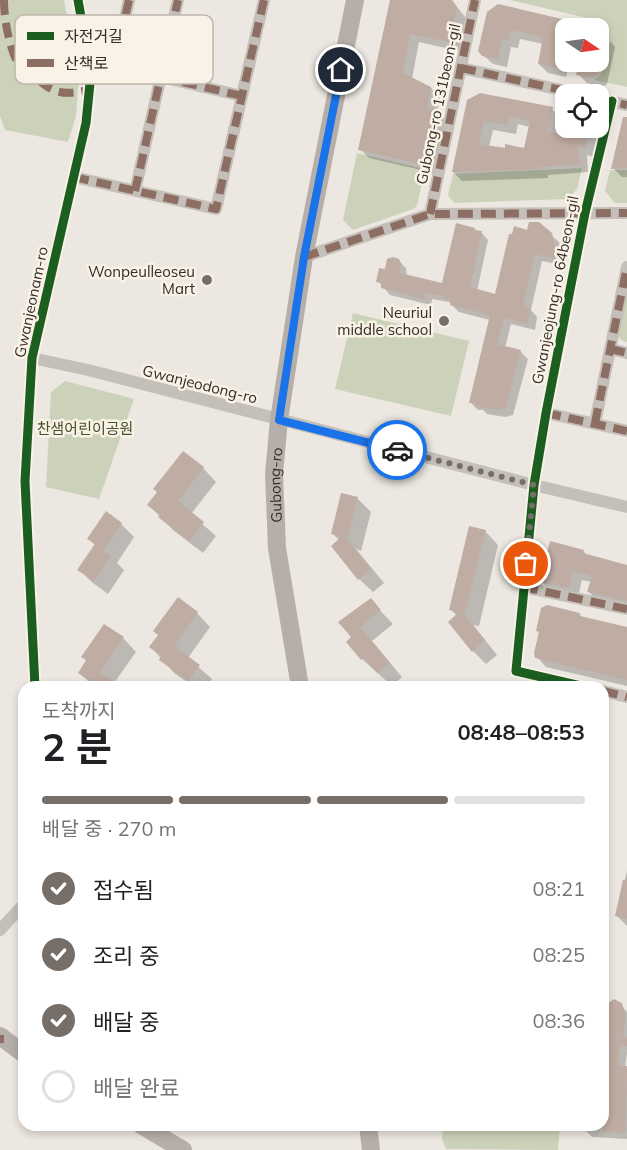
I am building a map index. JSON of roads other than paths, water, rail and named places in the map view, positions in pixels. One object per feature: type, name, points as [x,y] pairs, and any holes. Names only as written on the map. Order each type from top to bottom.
[{"type":"main road","name":"Gubong-ro","points":[[299,681],[277,548],[274,474],[279,420],[304,257],[355,0]]},
{"type":"main road","points":[[0,1036],[18,1050]]},
{"type":"main road","points":[[151,1131],[183,1150]]},
{"type":"main road","points":[[369,1131],[371,1150]]},
{"type":"street","name":"Gwanjeonam-ro","points":[[78,0],[81,15]]},
{"type":"street","points":[[126,15],[129,0]]},
{"type":"street","points":[[174,15],[178,0]]},
{"type":"street","points":[[74,177],[216,209],[264,0]]},
{"type":"street","name":"Gubong-ro 131beon-gil","points":[[430,214],[476,0]]},
{"type":"street","points":[[461,68],[555,89]]},
{"type":"street","name":"Gwanjeonam-ro","points":[[35,681],[25,481],[32,358],[86,123],[91,84]]},
{"type":"street","points":[[135,190],[158,84]]},
{"type":"street","points":[[190,84],[242,96]]},
{"type":"street","points":[[609,101],[627,105]]},
{"type":"street","name":"Gwanjeojung-ro 64beon-gil","points":[[534,485],[585,213],[612,101]]},
{"type":"street","points":[[304,257],[430,214],[627,213]]},
{"type":"street","points":[[595,423],[627,267]]},
{"type":"street","points":[[609,349],[627,353]]},
{"type":"street","name":"Gwanjeodong-ro","points":[[32,358],[88,370],[627,507]]},
{"type":"street","points":[[546,412],[627,431]]},
{"type":"street","points":[[534,485],[516,671],[559,681]]},
{"type":"street","points":[[523,587],[627,609]]},
{"type":"street","points":[[609,692],[627,697]]},
{"type":"street","points":[[0,930],[18,910]]},
{"type":"place","name":"Wonpeulleoseu Mart","points":[[207,280]]},
{"type":"place","name":"Neuriul middle school","points":[[444,321]]},
{"type":"park label","name":"찬샘어린이공원","points":[[85,428]]}]
